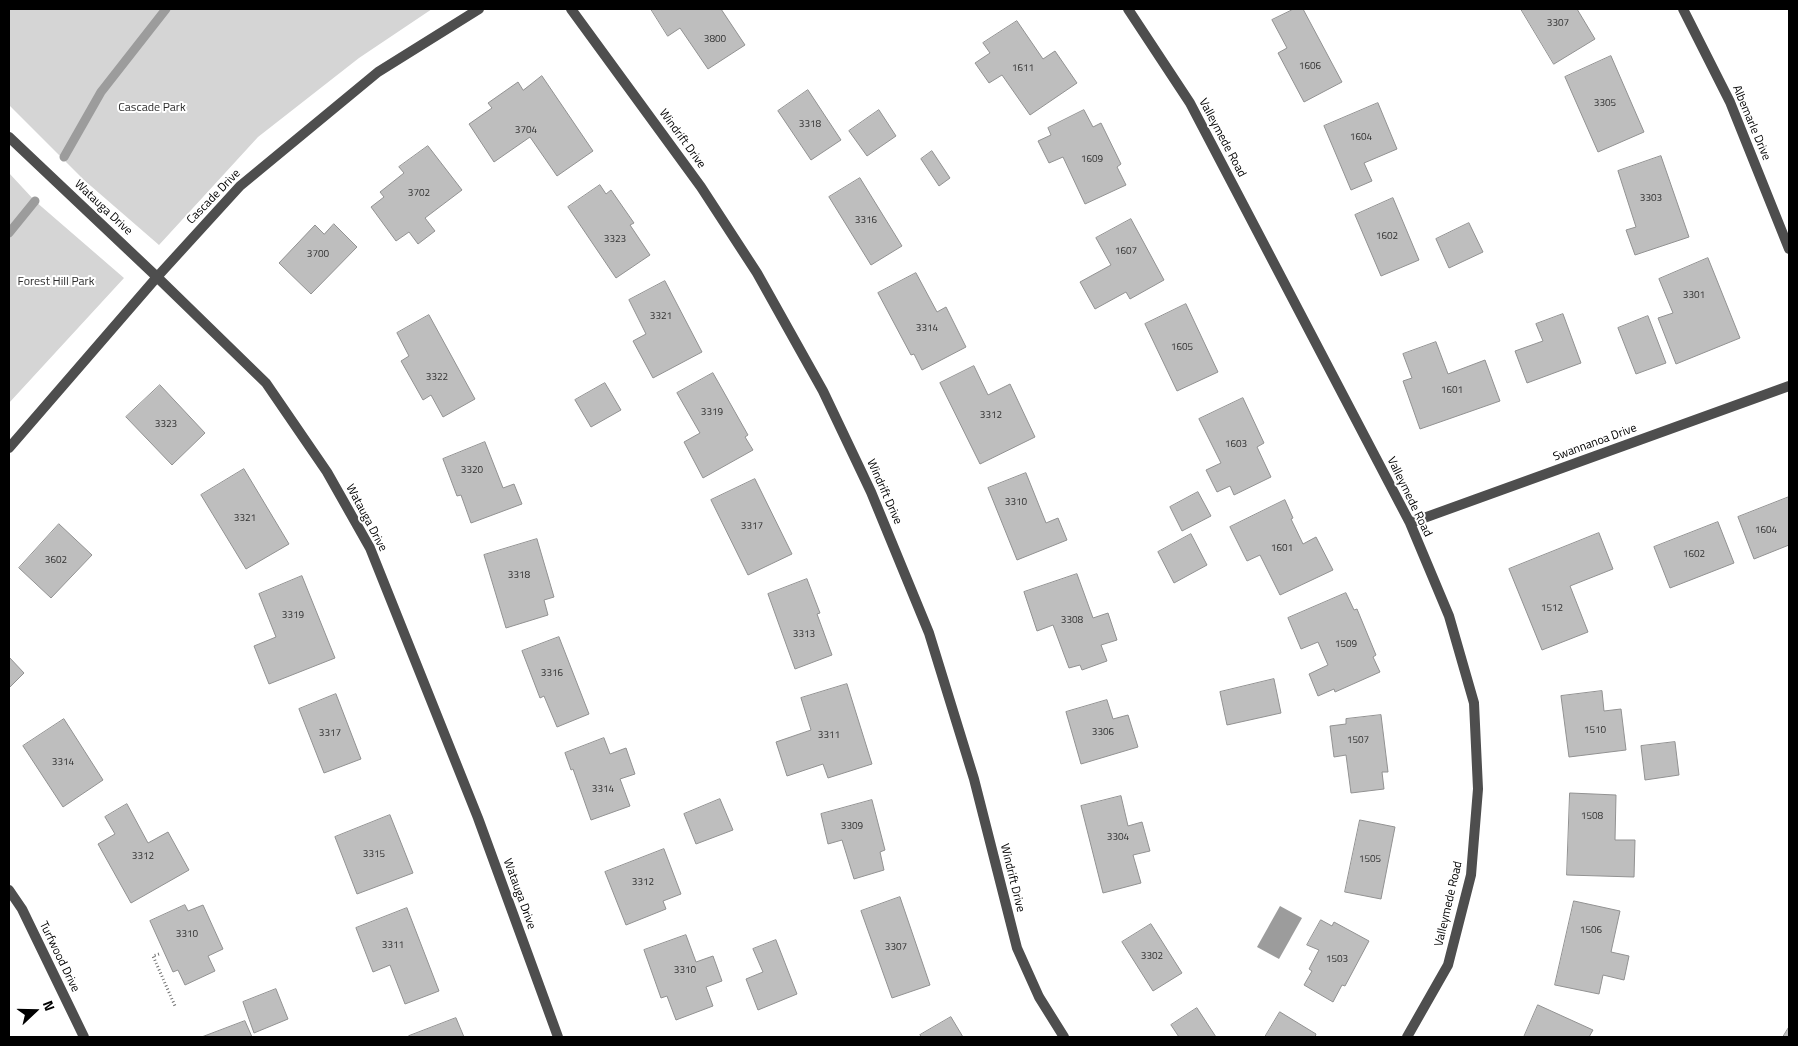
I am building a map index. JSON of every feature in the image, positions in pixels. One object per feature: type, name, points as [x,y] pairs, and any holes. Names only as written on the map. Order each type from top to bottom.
[{"type":"street","name":"Cascade Drive","points":[[9,448],[157,277],[240,186],[378,72],[478,9]]},
{"type":"street","name":"Windrift Drive","points":[[571,9],[701,187],[757,273],[827,399],[871,492],[929,634],[974,779],[1017,948],[1038,997],[1064,1037]]},
{"type":"street","name":"Valleymede Road","points":[[1128,9],[1190,103],[1410,523],[1448,616],[1474,703],[1478,790],[1471,875],[1448,965],[1408,1037]]},
{"type":"street","name":"Albemarle Drive","points":[[1682,9],[1730,102],[1789,249]]},
{"type":"street","name":"Watauga Drive","points":[[9,137],[266,383],[327,472],[370,548],[478,818],[558,1037]]},
{"type":"street","name":"Swannanoa Drive","points":[[1410,523],[1789,386]]},
{"type":"street","name":"Turfwood Drive","points":[[9,890],[22,909],[84,1037]]},
{"type":"path","points":[[159,954],[153,956],[175,1006]]},
{"type":"green space","name":"Cascade Park","points":[[9,9],[432,9],[359,58],[258,137],[159,245],[84,180],[9,105]]},
{"type":"green space","name":"Forest Hill Park","points":[[9,173],[35,201],[124,278],[9,403]]},
{"type":"shaded area","points":[[1280,906],[1302,918],[1279,959],[1257,947]]},
{"type":"building","points":[[651,9],[721,9],[745,45],[708,69],[680,28],[668,36]]},
{"type":"building","points":[[1294,9],[1303,9],[1342,82],[1304,102],[1278,53],[1287,48],[1272,20]]},
{"type":"building","points":[[1521,9],[1577,9],[1595,39],[1554,64]]},
{"type":"building","points":[[1017,21],[1043,59],[1055,51],[1077,83],[1030,115],[1002,75],[989,83],[975,63],[990,53],[983,43]]},
{"type":"building","points":[[1611,56],[1644,132],[1598,152],[1565,77]]},
{"type":"building","points":[[542,76],[593,151],[557,176],[530,137],[494,162],[469,124],[492,108],[488,103],[518,82],[523,90]]},
{"type":"building","points":[[808,90],[841,140],[811,160],[778,111]]},
{"type":"building","points":[[1378,103],[1397,149],[1364,163],[1372,181],[1351,190],[1324,126]]},
{"type":"building","points":[[879,110],[896,136],[867,156],[849,131]]},
{"type":"building","points":[[1084,110],[1093,127],[1101,123],[1121,164],[1117,167],[1126,185],[1085,204],[1063,157],[1049,163],[1038,141],[1051,135],[1048,128]]},
{"type":"building","points":[[428,146],[462,190],[425,218],[435,231],[418,244],[409,232],[396,241],[371,207],[384,197],[380,192],[404,173],[399,167]]},
{"type":"building","points":[[932,151],[950,178],[939,186],[921,159]]},
{"type":"building","points":[[1661,156],[1689,237],[1635,255],[1626,230],[1636,227],[1618,171]]},
{"type":"building","points":[[860,178],[902,246],[871,265],[829,197]]},
{"type":"building","points":[[600,185],[606,194],[611,190],[634,223],[630,225],[650,255],[616,278],[568,207]]},
{"type":"building","points":[[1393,198],[1419,260],[1381,276],[1355,215]]},
{"type":"building","points":[[1131,219],[1164,280],[1130,299],[1126,292],[1095,309],[1080,282],[1111,265],[1096,238]]},
{"type":"building","points":[[1469,223],[1483,252],[1449,268],[1436,239]]},
{"type":"building","points":[[334,224],[357,247],[311,294],[279,263],[315,225],[324,234]]},
{"type":"building","points":[[1708,258],[1740,338],[1676,364],[1658,318],[1673,313],[1659,279]]},
{"type":"building","points":[[916,273],[937,312],[946,307],[966,347],[922,370],[914,354],[911,355],[878,293]]},
{"type":"building","points":[[665,281],[702,352],[653,378],[633,341],[646,334],[629,300]]},
{"type":"building","points":[[1186,304],[1218,372],[1177,391],[1145,324]]},
{"type":"building","points":[[1563,314],[1581,363],[1527,383],[1515,351],[1543,341],[1536,324]]},
{"type":"building","points":[[429,315],[475,399],[443,417],[431,395],[423,400],[401,361],[409,356],[397,333]]},
{"type":"building","points":[[1648,316],[1666,363],[1636,374],[1618,328]]},
{"type":"building","points":[[1436,342],[1448,374],[1485,360],[1500,401],[1420,429],[1403,381],[1412,378],[1403,354]]},
{"type":"building","points":[[974,366],[988,395],[1010,384],[1035,437],[980,464],[940,383]]},
{"type":"building","points":[[713,373],[748,435],[745,437],[753,450],[703,478],[684,442],[700,433],[677,393]]},
{"type":"building","points":[[605,383],[621,410],[591,427],[575,400]]},
{"type":"building","points":[[160,385],[205,433],[172,465],[126,417]]},
{"type":"building","points":[[1243,398],[1264,443],[1257,447],[1271,477],[1234,495],[1230,486],[1217,492],[1206,470],[1221,463],[1199,419]]},
{"type":"building","points":[[485,442],[503,488],[514,484],[522,504],[471,523],[461,495],[457,496],[443,459]]},
{"type":"building","points":[[244,469],[289,544],[246,569],[201,495]]},
{"type":"building","points":[[1026,473],[1046,523],[1058,518],[1067,540],[1017,560],[988,488]]},
{"type":"building","points":[[755,479],[792,554],[748,575],[711,500]]},
{"type":"building","points":[[1198,492],[1211,516],[1182,531],[1170,507]]},
{"type":"building","points":[[1789,497],[1789,545],[1754,559],[1738,517]]},
{"type":"building","points":[[1285,500],[1293,518],[1291,519],[1303,544],[1316,537],[1333,570],[1280,595],[1260,555],[1247,561],[1230,527]]},
{"type":"building","points":[[1718,522],[1734,563],[1670,588],[1654,547]]},
{"type":"building","points":[[59,524],[92,555],[51,598],[19,568]]},
{"type":"building","points":[[1599,533],[1613,569],[1570,586],[1588,632],[1542,650],[1509,569]]},
{"type":"building","points":[[1191,534],[1207,565],[1174,583],[1158,552]]},
{"type":"building","points":[[537,539],[554,597],[544,600],[548,615],[506,628],[484,555]]},
{"type":"building","points":[[1077,574],[1093,618],[1108,613],[1117,640],[1101,645],[1107,661],[1082,670],[1080,665],[1069,668],[1053,625],[1037,631],[1024,592]]},
{"type":"building","points":[[302,576],[335,658],[269,684],[254,646],[276,637],[259,594]]},
{"type":"building","points":[[807,579],[820,613],[817,614],[832,655],[795,669],[768,594]]},
{"type":"building","points":[[1346,593],[1354,610],[1357,609],[1376,655],[1373,657],[1380,672],[1335,692],[1334,689],[1318,696],[1309,674],[1328,665],[1318,642],[1301,649],[1288,618]]},
{"type":"building","points":[[559,637],[589,714],[557,727],[544,696],[540,698],[522,651]]},
{"type":"building","points":[[9,657],[24,673],[9,688]]},
{"type":"building","points":[[1274,679],[1281,713],[1227,725],[1220,692]]},
{"type":"building","points":[[847,684],[872,764],[828,778],[823,764],[787,776],[776,742],[811,730],[801,698]]},
{"type":"building","points":[[1602,691],[1604,711],[1621,709],[1626,750],[1569,757],[1561,696]]},
{"type":"building","points":[[336,694],[361,759],[324,773],[299,709]]},
{"type":"building","points":[[1107,700],[1113,719],[1128,715],[1138,747],[1081,764],[1066,712]]},
{"type":"building","points":[[1381,715],[1388,772],[1382,772],[1384,789],[1351,793],[1346,755],[1334,757],[1330,726],[1346,724],[1346,719]]},
{"type":"building","points":[[64,719],[103,780],[63,807],[23,746]]},
{"type":"building","points":[[604,738],[610,754],[626,748],[635,774],[620,779],[630,806],[591,820],[573,769],[571,770],[565,753]]},
{"type":"building","points":[[1675,742],[1679,775],[1645,780],[1641,746]]},
{"type":"building","points":[[1570,793],[1616,795],[1615,840],[1635,840],[1634,877],[1567,875]]},
{"type":"building","points":[[1121,796],[1128,826],[1142,822],[1150,851],[1133,855],[1141,883],[1103,893],[1081,806]]},
{"type":"building","points":[[720,799],[733,830],[696,844],[684,814]]},
{"type":"building","points":[[872,800],[885,850],[880,852],[884,870],[854,879],[842,840],[828,844],[821,814]]},
{"type":"building","points":[[127,804],[148,843],[168,832],[189,870],[131,903],[98,844],[115,834],[105,817]]},
{"type":"building","points":[[390,815],[413,873],[357,894],[335,837]]},
{"type":"building","points":[[1360,820],[1395,827],[1381,899],[1345,892]]},
{"type":"building","points":[[664,849],[681,894],[663,901],[666,909],[626,925],[605,872]]},
{"type":"building","points":[[900,897],[930,985],[892,998],[861,911]]},
{"type":"building","points":[[1574,901],[1620,911],[1611,952],[1629,956],[1624,980],[1603,975],[1599,994],[1555,985]]},
{"type":"building","points":[[185,905],[188,911],[203,905],[223,949],[208,956],[215,971],[185,985],[178,970],[173,972],[150,921]]},
{"type":"building","points":[[407,908],[439,991],[405,1004],[390,965],[373,972],[356,928]]},
{"type":"building","points":[[1321,920],[1332,926],[1334,922],[1369,941],[1345,986],[1342,985],[1333,1002],[1304,985],[1312,971],[1309,969],[1319,950],[1307,945]]},
{"type":"building","points":[[1151,924],[1182,973],[1153,991],[1122,942]]},
{"type":"building","points":[[686,935],[696,962],[713,956],[722,981],[706,987],[713,1006],[676,1020],[667,996],[661,998],[644,950]]},
{"type":"building","points":[[776,940],[797,994],[758,1010],[746,979],[763,972],[753,949]]},
{"type":"building","points":[[276,989],[288,1019],[254,1033],[243,1002]]},
{"type":"building","points":[[1538,1005],[1593,1030],[1589,1037],[1524,1037]]},
{"type":"building","points":[[1197,1008],[1216,1037],[1179,1037],[1171,1025]]},
{"type":"building","points":[[1280,1012],[1316,1034],[1315,1037],[1265,1037]]},
{"type":"building","points":[[951,1017],[963,1037],[922,1037],[920,1035]]},
{"type":"building","points":[[456,1018],[464,1037],[409,1036]]},
{"type":"building","points":[[245,1021],[252,1037],[202,1037]]},
{"type":"building","points":[[1789,1027],[1789,1037],[1783,1037]]},
{"type":"waterway","points":[[64,157],[101,92],[166,9]]},
{"type":"waterway","points":[[9,233],[35,201]]}]
